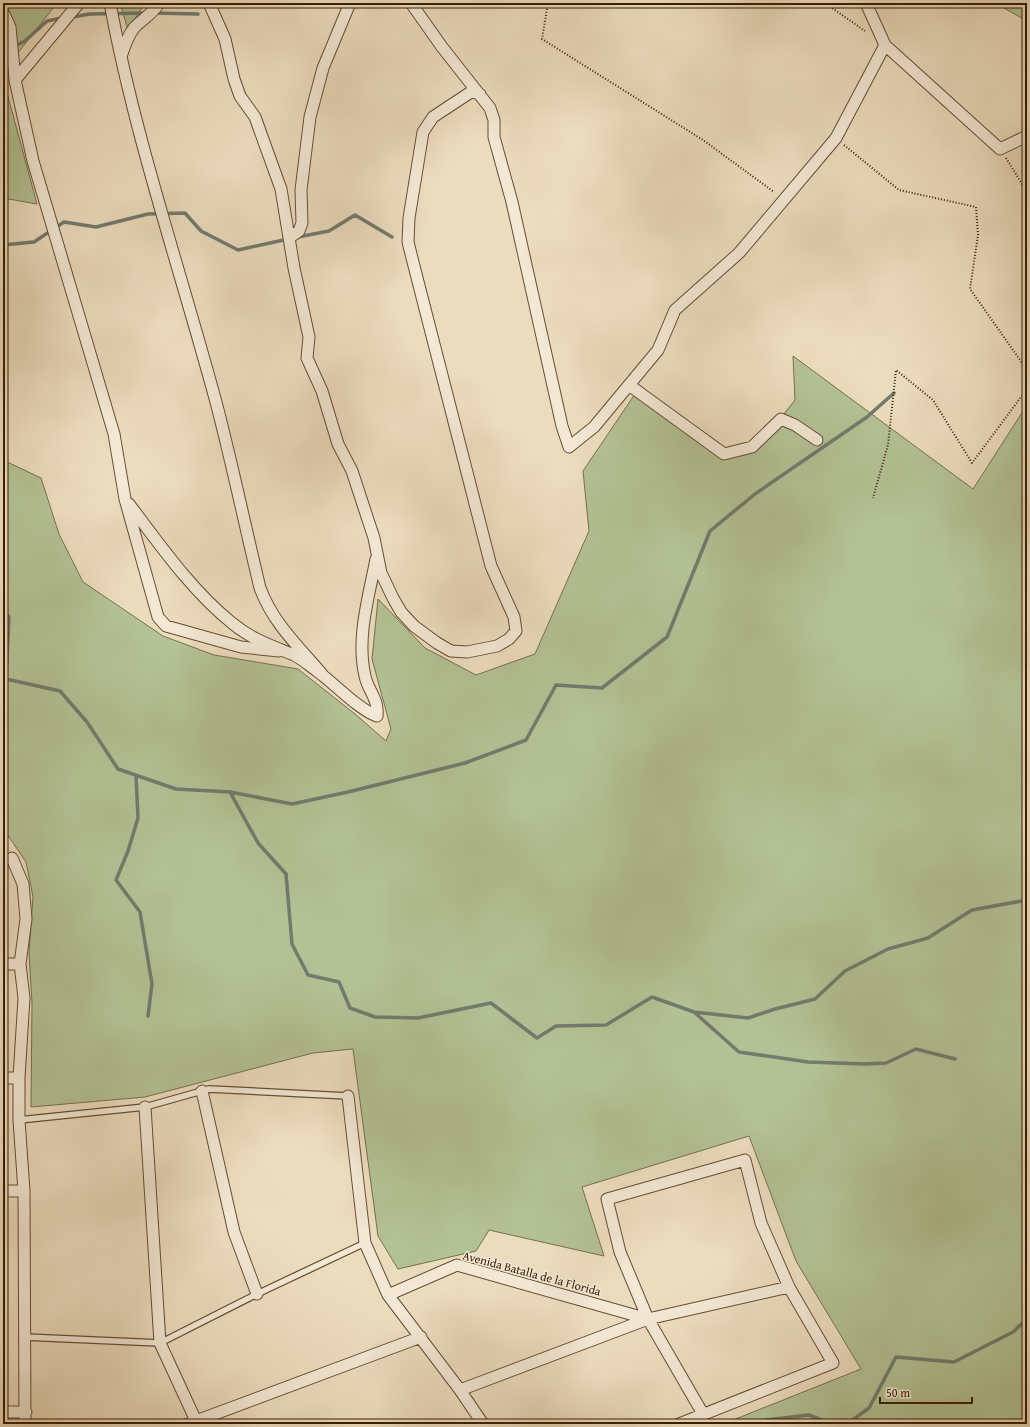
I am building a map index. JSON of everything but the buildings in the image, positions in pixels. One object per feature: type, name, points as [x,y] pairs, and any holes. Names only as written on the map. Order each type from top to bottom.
[{"type":"street","points":[[15,80],[79,3]]},
{"type":"street","points":[[110,3],[120,58],[153,181],[216,402],[260,588],[267,607],[276,622],[322,674]]},
{"type":"street","points":[[120,58],[128,37],[134,28],[156,8],[159,3]]},
{"type":"street","points":[[209,3],[225,39],[234,79],[240,96],[255,117],[281,189],[308,337],[307,358],[322,391],[338,444],[352,471],[374,538],[381,573],[402,612],[414,626],[437,643],[451,651],[467,652],[497,646],[509,639],[516,631],[514,617],[491,566],[408,242],[408,218],[423,132],[433,116],[471,92],[480,94]]},
{"type":"street","points":[[289,238],[299,231],[302,223],[301,190],[310,117],[323,68],[350,3]]},
{"type":"street","points":[[411,3],[442,47],[490,108],[494,120],[494,136],[512,202],[562,426],[569,446],[594,427],[658,350],[675,310],[739,253],[836,138],[885,45]]},
{"type":"street","points":[[866,3],[885,45],[1000,148],[1027,136]]},
{"type":"street","points":[[3,12],[10,26],[15,80],[33,161],[114,434],[125,499],[158,617],[166,626],[241,647],[279,651]]},
{"type":"street","points":[[629,385],[724,454],[752,447],[781,419],[795,425],[817,440]]},
{"type":"street","points":[[125,499],[154,537],[205,598],[233,624],[257,640],[279,651],[295,656],[322,674],[367,713],[377,716],[378,708],[365,676],[362,641],[377,553]]},
{"type":"street","points":[[7,858],[23,884],[26,919],[20,964],[24,998],[19,1078],[19,1120],[24,1191],[25,1424]]},
{"type":"street","points":[[3,964],[20,964]]},
{"type":"street","points":[[3,1078],[19,1078]]},
{"type":"street","points":[[202,1091],[234,1232],[257,1294]]},
{"type":"street","points":[[348,1096],[365,1243],[388,1294],[460,1390],[483,1424]]},
{"type":"street","points":[[145,1107],[160,1343],[192,1422],[421,1337]]},
{"type":"street","points":[[679,1424],[833,1363],[789,1287],[761,1223],[745,1160],[607,1199],[620,1252],[648,1319],[703,1414]]},
{"type":"street","points":[[3,1191],[24,1191]]},
{"type":"street","name":"Avenida Batalla de la Florida","points":[[388,1294],[457,1265],[648,1319]]},
{"type":"street","points":[[460,1390],[648,1319],[789,1287]]},
{"type":"street","points":[[3,1412],[26,1412]]},
{"type":"lane","points":[[19,1120],[145,1107],[209,1089],[348,1096]]},
{"type":"lane","points":[[24,1337],[160,1343],[257,1294],[365,1243]]},
{"type":"path","points":[[548,3],[542,39],[703,140],[784,200]]},
{"type":"path","points":[[825,3],[867,32]]},
{"type":"path","points":[[836,138],[899,190],[976,207],[978,235],[970,289],[1025,367],[1024,393],[972,463],[933,400],[896,370],[888,445],[873,498]]},
{"type":"path","points":[[1000,148],[1027,192]]},
{"type":"green space","points":[[3,3],[57,3],[3,72]]},
{"type":"green space","points":[[120,3],[145,3],[128,30]]},
{"type":"green space","points":[[995,3],[1027,3],[1027,21]]},
{"type":"green space","points":[[3,78],[37,204],[3,198]]},
{"type":"green space","points":[[793,356],[973,489],[1027,405],[1027,1424],[723,1424],[861,1369],[796,1261],[749,1136],[582,1187],[604,1256],[489,1230],[476,1251],[398,1269],[378,1236],[353,1049],[313,1053],[145,1097],[31,1107],[32,1003],[29,953],[33,897],[26,862],[3,828],[3,460],[41,478],[59,534],[83,582],[163,636],[214,655],[298,669],[355,714],[386,741],[391,729],[372,659],[378,599],[425,648],[476,675],[535,654],[589,531],[583,471],[635,394],[720,451],[763,440],[795,400]]},
{"type":"waterway","points":[[72,17],[90,14],[147,13]]},
{"type":"waterway","points":[[154,13],[198,14]]},
{"type":"waterway","points":[[3,52],[25,41],[47,21],[62,18]]},
{"type":"waterway","points":[[3,245],[34,242],[64,222],[96,227],[148,214],[185,213],[201,231],[238,250],[288,239]]},
{"type":"waterway","points":[[298,237],[329,231],[355,215],[392,237]]},
{"type":"waterway","points":[[3,611],[9,617],[6,679],[60,691],[87,722],[118,769],[176,789],[230,792],[292,804],[348,792],[465,763],[526,740],[556,685],[602,688],[667,637],[710,531],[755,494],[867,417],[894,393]]},
{"type":"waterway","points":[[136,775],[138,818],[128,851],[116,880],[140,912],[152,984],[148,1016]]},
{"type":"waterway","points":[[230,792],[258,843],[286,874],[292,944],[308,975],[339,982],[350,1008],[375,1017],[418,1018],[491,1003],[537,1038],[556,1026],[606,1025],[652,997],[694,1012],[748,1018],[775,1009],[815,999],[845,971],[888,949],[928,938],[972,910],[1027,900]]},
{"type":"waterway","points":[[694,1012],[739,1052],[808,1062],[865,1064],[886,1063],[916,1049],[955,1059]]},
{"type":"waterway","points":[[847,1424],[869,1408],[896,1357],[954,1362],[1013,1332],[1027,1319]]},
{"type":"waterway","points":[[762,1424],[766,1420],[809,1415],[832,1424]]}]
